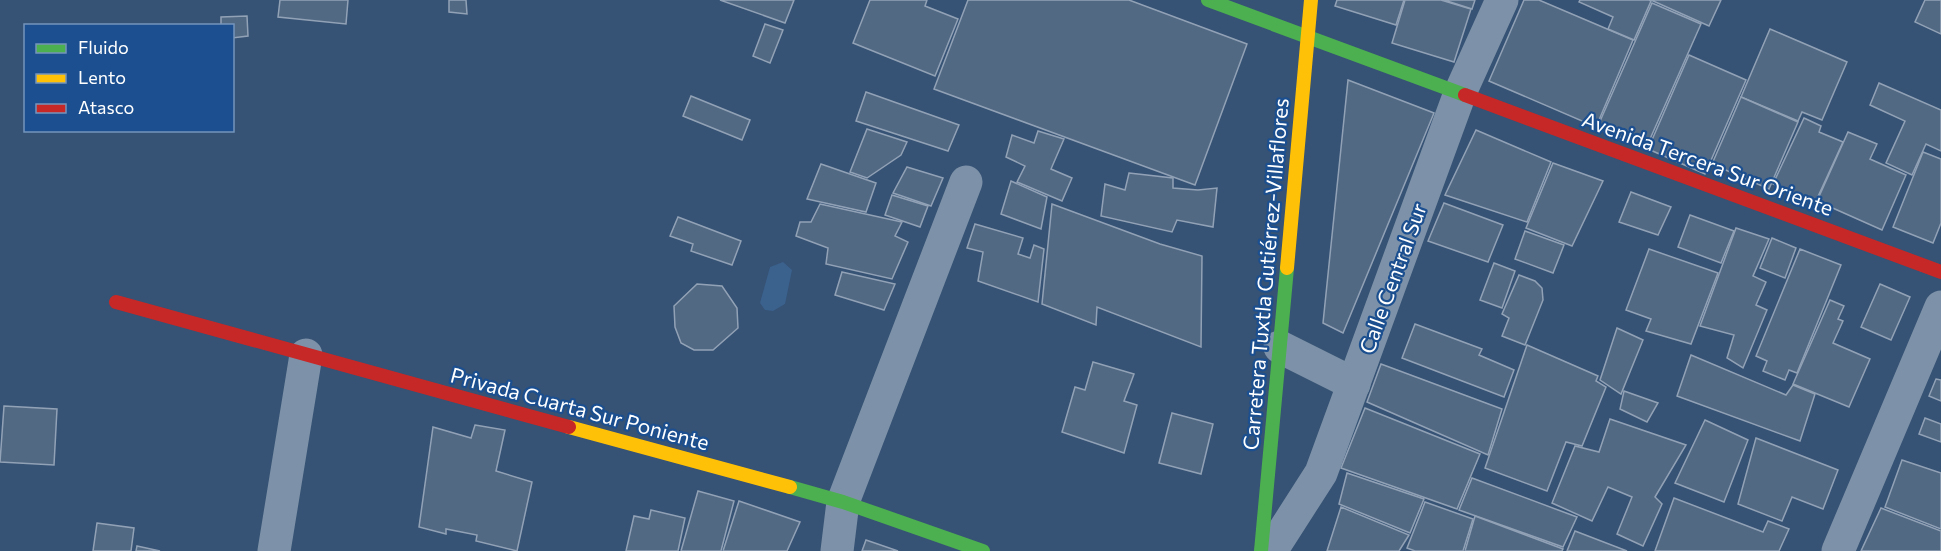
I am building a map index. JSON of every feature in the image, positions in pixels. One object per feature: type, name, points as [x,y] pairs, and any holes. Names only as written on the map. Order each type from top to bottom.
[{"type":"street","name":"Avenida Tercera Sur Oriente","points":[[1208,0],[1941,272]]},
{"type":"street","name":"Carretera Tuxtla Gutiérrez-Villaflores","points":[[1262,551],[1311,0]]},
{"type":"street","name":"Calle Central Sur","points":[[1271,551],[1321,473],[1460,93],[1502,0]]},
{"type":"street","points":[[837,551],[843,502],[966,182]]},
{"type":"street","name":"Privada Cuarta Sur Poniente","points":[[116,302],[843,502],[983,551]]},
{"type":"street","points":[[1838,551],[1941,307]]},
{"type":"street","points":[[1280,347],[1354,384]]},
{"type":"street","points":[[274,551],[306,354]]},
{"type":"water","points":[[783,262],[792,270],[785,304],[773,311],[765,310],[760,303],[770,267]]},
{"type":"building","points":[[280,0],[348,0],[346,24],[278,17]]},
{"type":"building","points":[[449,0],[466,0],[467,14],[449,12]]},
{"type":"building","points":[[720,0],[794,0],[785,23]]},
{"type":"building","points":[[870,0],[927,0],[925,6],[958,19],[935,76],[853,43]]},
{"type":"building","points":[[968,0],[1129,0],[1247,44],[1195,185],[934,89]]},
{"type":"building","points":[[1337,0],[1404,0],[1396,25],[1335,6]]},
{"type":"building","points":[[1405,0],[1441,0],[1471,9],[1454,62],[1392,43]]},
{"type":"building","points":[[1444,0],[1475,0],[1472,9]]},
{"type":"building","points":[[1524,0],[1539,0],[1633,40],[1596,127],[1489,81]]},
{"type":"building","points":[[1580,0],[1651,1],[1634,40],[1608,29],[1613,17],[1579,2]]},
{"type":"building","points":[[1651,0],[1721,0],[1709,26]]},
{"type":"building","points":[[1925,0],[1941,0],[1941,34],[1915,22]]},
{"type":"building","points":[[1652,3],[1701,24],[1646,148],[1597,128]]},
{"type":"building","points":[[247,16],[248,36],[234,38],[234,24],[221,24],[221,17]]},
{"type":"building","points":[[765,24],[783,30],[770,63],[753,56]]},
{"type":"building","points":[[1770,29],[1847,62],[1822,120],[1802,112],[1798,121],[1741,97]]},
{"type":"building","points":[[1689,55],[1746,80],[1705,174],[1648,149]]},
{"type":"building","points":[[1348,80],[1434,113],[1343,333],[1323,323]]},
{"type":"building","points":[[1879,83],[1941,110],[1941,151],[1926,144],[1912,175],[1886,163],[1905,121],[1870,105]]},
{"type":"building","points":[[866,92],[959,125],[948,151],[856,121]]},
{"type":"building","points":[[691,96],[750,120],[742,140],[683,116]]},
{"type":"building","points":[[1741,97],[1798,122],[1769,189],[1712,164]]},
{"type":"building","points":[[1804,118],[1821,126],[1819,132],[1843,142],[1815,203],[1773,184]]},
{"type":"building","points":[[867,129],[907,142],[901,155],[867,178],[850,172]]},
{"type":"building","points":[[1476,130],[1551,162],[1527,222],[1445,195]]},
{"type":"building","points":[[1038,131],[1064,139],[1051,169],[1072,178],[1062,201],[1017,182],[1025,166],[1006,157],[1012,135],[1034,143]]},
{"type":"building","points":[[1848,132],[1877,144],[1870,159],[1906,175],[1882,230],[1817,201]]},
{"type":"building","points":[[1923,152],[1941,159],[1941,223],[1933,243],[1893,227]]},
{"type":"building","points":[[1553,163],[1603,181],[1572,246],[1526,228]]},
{"type":"building","points":[[821,164],[876,183],[866,212],[807,199]]},
{"type":"building","points":[[907,167],[943,178],[931,206],[893,193]]},
{"type":"building","points":[[1129,173],[1173,178],[1173,188],[1198,190],[1217,188],[1213,227],[1177,220],[1172,232],[1101,216],[1105,184],[1125,190]]},
{"type":"building","points":[[1011,181],[1047,197],[1041,229],[1001,214]]},
{"type":"building","points":[[1631,192],[1671,207],[1658,235],[1619,222]]},
{"type":"building","points":[[892,195],[928,206],[920,227],[885,215]]},
{"type":"building","points":[[1444,203],[1503,225],[1488,262],[1428,241]]},
{"type":"building","points":[[820,204],[902,222],[895,236],[908,242],[892,279],[826,264],[828,248],[796,236],[800,222],[811,222]]},
{"type":"building","points":[[1052,204],[1160,244],[1202,256],[1201,347],[1097,307],[1096,325],[1042,304]]},
{"type":"building","points":[[1690,215],[1734,231],[1721,263],[1678,247]]},
{"type":"building","points":[[678,217],[741,241],[732,265],[691,251],[693,244],[670,236]]},
{"type":"building","points":[[975,224],[1023,238],[1018,254],[1030,258],[1034,245],[1044,249],[1038,302],[978,281],[983,252],[967,248]]},
{"type":"building","points":[[1736,228],[1769,239],[1753,276],[1766,282],[1756,305],[1767,310],[1743,368],[1727,358],[1734,335],[1700,326]]},
{"type":"building","points":[[1525,231],[1564,245],[1553,273],[1515,259]]},
{"type":"building","points":[[1772,238],[1796,248],[1785,278],[1760,268]]},
{"type":"building","points":[[1649,249],[1718,273],[1691,344],[1646,331],[1651,319],[1626,310]]},
{"type":"building","points":[[1800,249],[1841,265],[1797,373],[1789,370],[1785,380],[1763,371],[1767,361],[1756,356]]},
{"type":"building","points":[[1494,263],[1515,271],[1502,308],[1480,300]]},
{"type":"building","points":[[842,272],[895,284],[884,310],[835,295]]},
{"type":"building","points":[[1519,275],[1535,281],[1542,288],[1543,300],[1525,345],[1502,336],[1509,318],[1502,314]]},
{"type":"building","points":[[697,284],[722,286],[737,308],[738,328],[713,350],[694,350],[681,343],[675,327],[674,306]]},
{"type":"building","points":[[1880,284],[1910,297],[1891,340],[1861,327]]},
{"type":"building","points":[[1830,300],[1844,306],[1838,319],[1843,321],[1833,343],[1870,359],[1849,407],[1793,384]]},
{"type":"building","points":[[1415,324],[1482,349],[1479,355],[1514,370],[1504,397],[1402,358]]},
{"type":"building","points":[[1617,328],[1643,340],[1621,394],[1600,380]]},
{"type":"building","points":[[1527,345],[1598,376],[1596,381],[1606,387],[1582,446],[1566,442],[1547,491],[1485,468]]},
{"type":"building","points":[[1691,355],[1786,395],[1793,385],[1815,394],[1800,441],[1677,396]]},
{"type":"building","points":[[1093,362],[1134,374],[1124,401],[1137,405],[1124,453],[1062,432],[1075,387],[1085,390]]},
{"type":"building","points":[[1381,364],[1502,409],[1488,455],[1367,402]]},
{"type":"building","points":[[1936,379],[1941,380],[1941,401],[1929,396]]},
{"type":"building","points":[[1624,391],[1658,403],[1647,422],[1620,409]]},
{"type":"building","points":[[4,406],[57,409],[54,465],[0,462]]},
{"type":"building","points":[[1365,408],[1480,454],[1457,509],[1341,468]]},
{"type":"building","points":[[1172,413],[1213,424],[1201,474],[1159,463]]},
{"type":"building","points":[[1925,418],[1941,424],[1941,442],[1919,434]]},
{"type":"building","points":[[1610,419],[1686,445],[1655,497],[1662,504],[1643,546],[1617,534],[1632,497],[1608,487],[1592,521],[1552,503],[1575,446],[1599,452]]},
{"type":"building","points":[[1705,420],[1748,440],[1724,502],[1675,483]]},
{"type":"building","points":[[475,425],[505,430],[496,471],[532,482],[517,551],[476,541],[477,535],[446,529],[446,534],[419,527],[433,427],[471,438]]},
{"type":"building","points":[[1756,438],[1838,470],[1823,509],[1792,497],[1782,521],[1738,504]]},
{"type":"building","points":[[1902,460],[1941,473],[1941,529],[1885,507]]},
{"type":"building","points":[[1347,473],[1424,499],[1410,533],[1339,504]]},
{"type":"building","points":[[1472,478],[1577,517],[1563,547],[1459,510]]},
{"type":"building","points":[[698,491],[734,501],[721,551],[681,551]]},
{"type":"building","points":[[1674,498],[1763,532],[1768,521],[1789,529],[1779,551],[1655,551]]},
{"type":"building","points":[[739,501],[800,522],[787,551],[723,551]]},
{"type":"building","points":[[1425,502],[1473,519],[1463,551],[1415,551],[1407,548]]},
{"type":"building","points":[[1341,507],[1409,535],[1399,551],[1327,551]]},
{"type":"building","points":[[1881,508],[1941,531],[1941,551],[1861,551]]},
{"type":"building","points":[[651,510],[685,518],[678,551],[626,551],[634,516],[649,519]]},
{"type":"building","points":[[1475,516],[1563,549],[1562,551],[1465,551]]},
{"type":"building","points":[[97,523],[134,528],[131,551],[93,551]]},
{"type":"building","points":[[1575,531],[1627,551],[1567,551]]},
{"type":"building","points":[[866,540],[898,551],[862,551]]},
{"type":"building","points":[[137,546],[160,551],[136,551]]},
{"type":"traffic: fast","points":[[1208,0],[1465,95]]},
{"type":"traffic: fast","points":[[1261,551],[1287,268]]},
{"type":"traffic: fast","points":[[790,487],[843,502],[983,551]]},
{"type":"traffic: slow","points":[[1287,268],[1311,0]]},
{"type":"traffic: slow","points":[[569,427],[790,487]]},
{"type":"traffic: jam","points":[[1465,95],[1941,272]]},
{"type":"traffic: jam","points":[[116,302],[569,427]]}]
